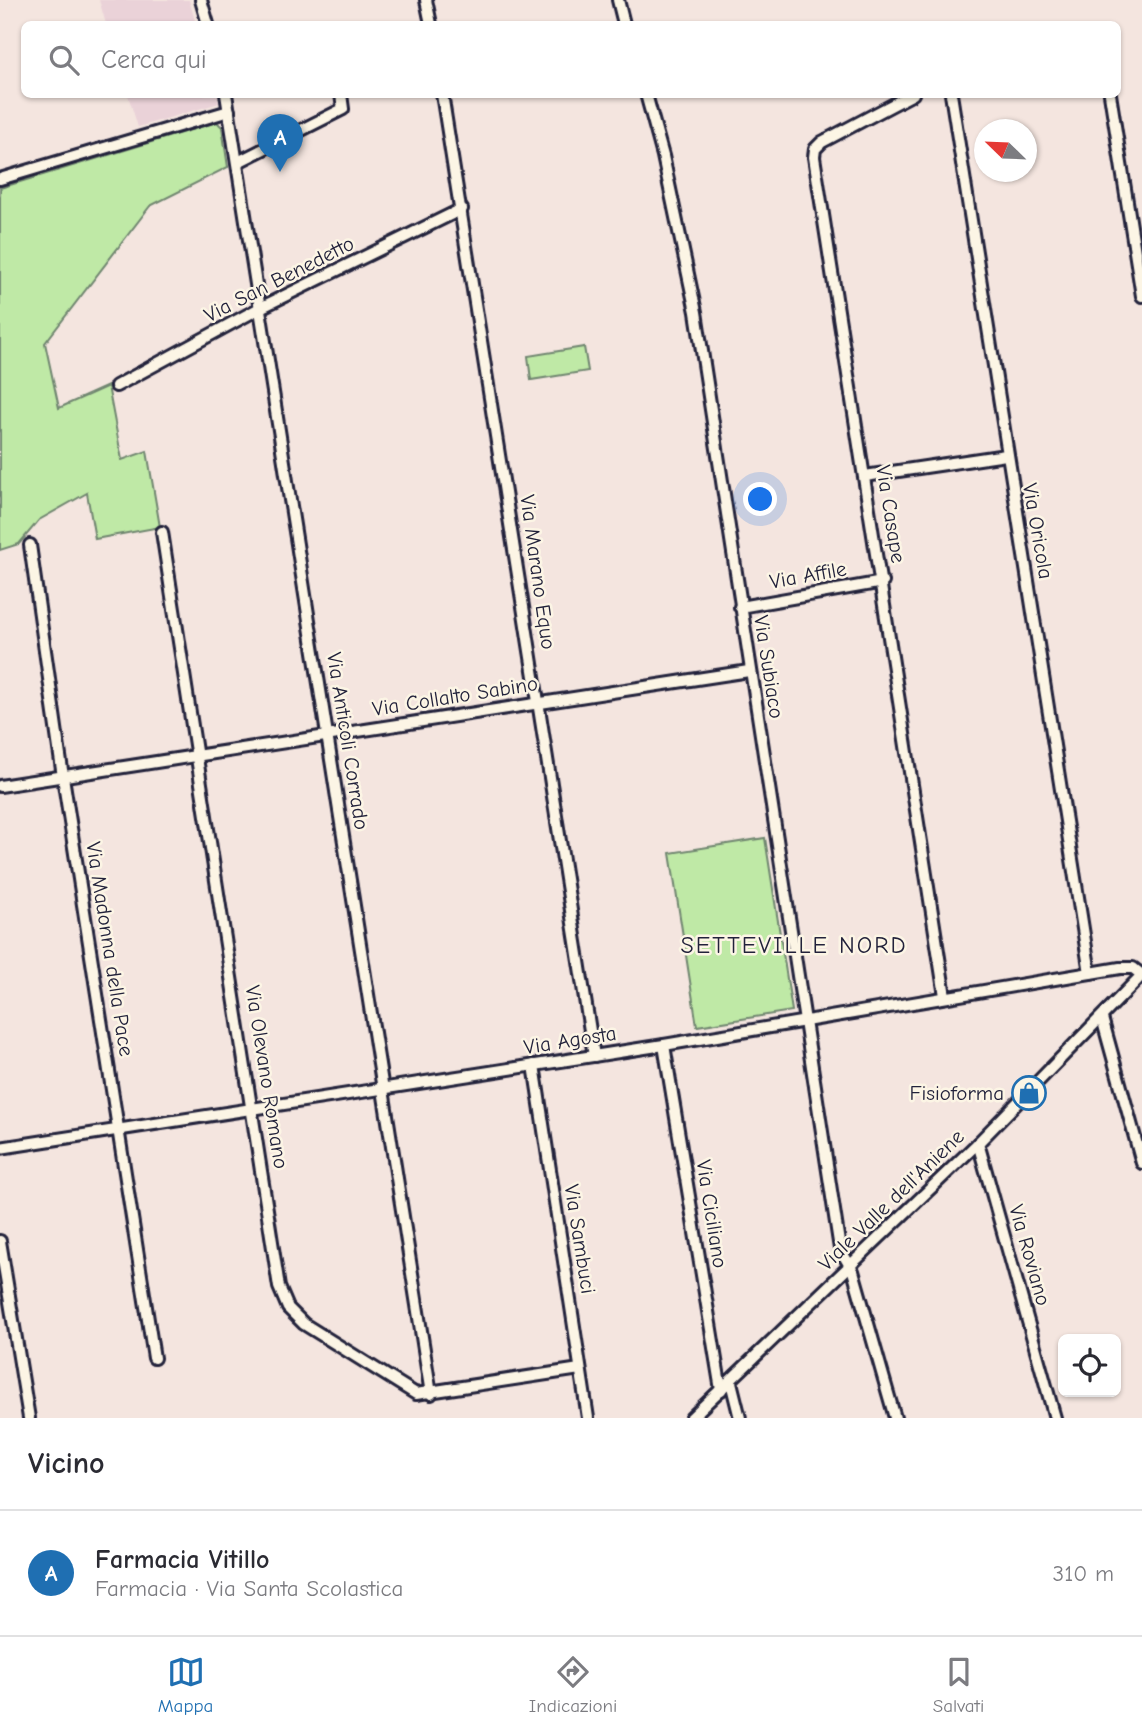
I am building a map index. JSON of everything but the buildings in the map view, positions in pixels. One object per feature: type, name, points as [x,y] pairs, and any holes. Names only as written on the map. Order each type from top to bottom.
[{"type":"street","points":[[201,0],[207,21]]},
{"type":"street","points":[[426,0],[430,21]]},
{"type":"street","points":[[618,0],[623,21]]},
{"type":"street","name":"Via Anticoli Corrado","points":[[227,98],[430,1394]]},
{"type":"street","points":[[237,162],[343,108],[342,98]]},
{"type":"street","name":"Via Marano Equo","points":[[443,98],[594,1056]]},
{"type":"street","name":"Via Subiaco","points":[[647,98],[663,156],[696,312],[749,671],[840,1249],[849,1265]]},
{"type":"street","name":"Via Casape","points":[[905,98],[822,142],[814,157],[883,582],[945,996]]},
{"type":"street","name":"Via Oricola","points":[[952,98],[1006,456],[1090,973]]},
{"type":"street","points":[[1111,98],[1142,296]]},
{"type":"street","points":[[0,179],[229,111]]},
{"type":"street","name":"Via San Benedetto","points":[[116,386],[260,308],[462,209]]},
{"type":"street","points":[[865,476],[1006,456]]},
{"type":"street","name":"Via Olevano Romano","points":[[162,532],[279,1287],[285,1303],[303,1324],[416,1394],[430,1394],[580,1369]]},
{"type":"street","name":"Via Madonna della Pace","points":[[30,545],[63,777],[155,1358]]},
{"type":"street","name":"Via Affile","points":[[740,607],[883,582]]},
{"type":"street","name":"Via Collalto Sabino","points":[[0,786],[749,671]]},
{"type":"street","name":"Via Agosta","points":[[0,1148],[664,1045],[1128,967],[1142,975]]},
{"type":"street","name":"Viale Valle dell'Aniene","points":[[691,1418],[978,1143],[1142,975]]},
{"type":"street","points":[[1102,1018],[1142,1163]]},
{"type":"street","name":"Via Ciciliano","points":[[664,1045],[721,1390]]},
{"type":"street","name":"Via Sambuci","points":[[534,1065],[588,1418]]},
{"type":"street","name":"Via Roviano","points":[[978,1143],[1055,1418]]},
{"type":"street","points":[[0,1241],[29,1418]]},
{"type":"street","points":[[849,1265],[895,1418]]},
{"type":"street","points":[[731,1382],[740,1418]]},
{"type":"shaded area","points":[[99,0],[189,0],[195,21],[105,21]]},
{"type":"shaded area","points":[[129,98],[218,98],[219,103],[138,127]]},
{"type":"green space","points":[[217,122],[222,127],[228,167],[150,206],[45,343],[59,408],[108,386],[122,460],[147,451],[160,527],[95,539],[87,493],[39,520],[19,544],[0,550],[0,188]]},
{"type":"green space","points":[[584,347],[588,371],[531,380],[528,356]]},
{"type":"green space","points":[[765,838],[792,1011],[697,1026],[670,853]]},
{"type":"place","name":"Farmacia Vitillo","points":[[280,172]]},
{"type":"place","name":"Fisioforma","points":[[1029,1093]]},
{"type":"district","name":"SETTEVILLE NORD","points":[[794,945]]}]
